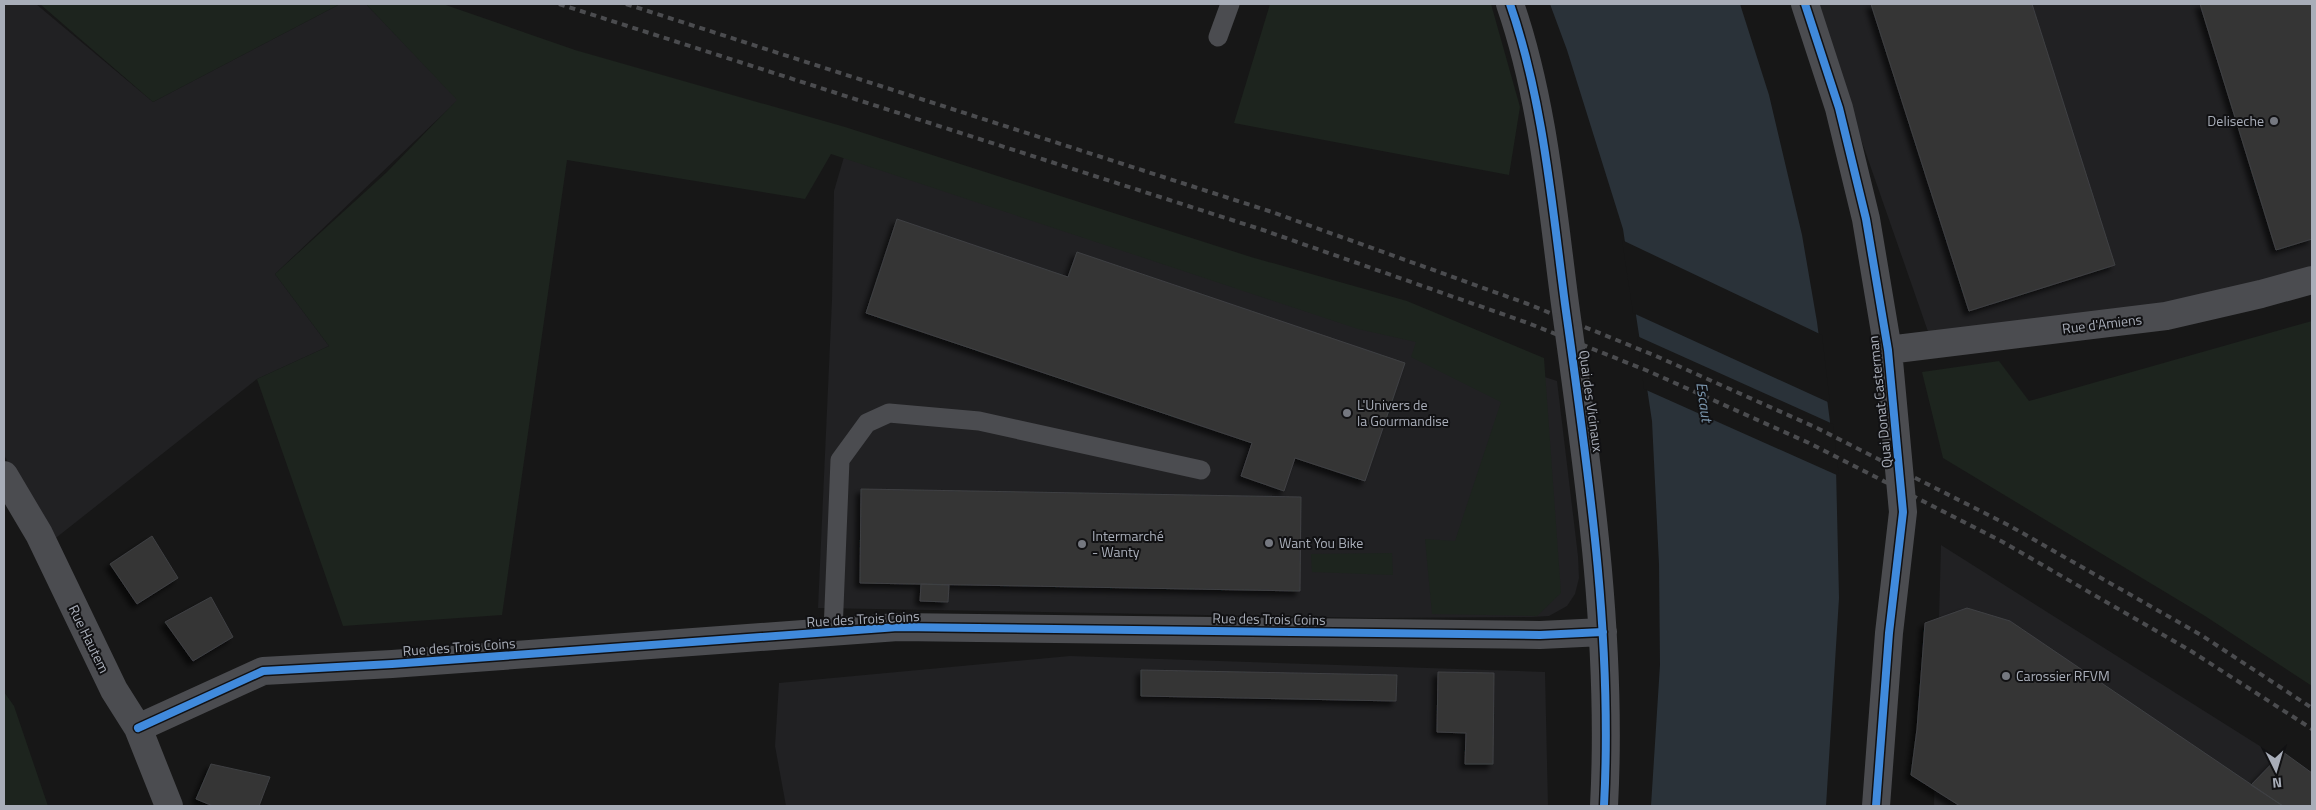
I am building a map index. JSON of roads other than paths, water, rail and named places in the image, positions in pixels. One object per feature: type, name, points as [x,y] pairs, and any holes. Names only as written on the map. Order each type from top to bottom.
[{"type":"street","name":"Quai des Vicinaux","points":[[1510,4],[1521,35],[1545,153],[1593,511],[1603,632],[1607,749],[1604,806]]},
{"type":"street","name":"Quai Donat Casterman","points":[[1805,4],[1838,108],[1866,219],[1888,350],[1903,512],[1889,633],[1876,806]]},
{"type":"street","name":"Rue d'Amiens","points":[[1888,350],[2166,316],[2312,280]]},
{"type":"street","name":"Rue Hautem","points":[[4,475],[38,534],[114,690],[138,728],[169,806]]},
{"type":"street","name":"Rue des Trois Coins","points":[[138,728],[263,671],[392,664],[833,632],[898,628],[1530,634],[1603,632]]},
{"type":"lane","points":[[1218,37],[1230,4]]},
{"type":"lane","points":[[833,632],[840,460],[868,423],[889,413],[979,421],[1202,470]]},
{"type":"water","name":"Escaut","points":[[1550,4],[1740,4],[1769,95],[1802,235],[1817,322],[1836,468],[1839,598],[1826,806],[1651,806],[1660,665],[1659,564],[1652,421],[1623,229],[1567,50]]},
{"type":"railway","points":[[559,4],[1263,230],[1528,323],[1648,371],[1809,443],[2001,541],[2191,651],[2312,729]]},
{"type":"railway","points":[[626,4],[1269,211],[1528,304],[1656,356],[1817,428],[2010,526],[2201,635],[2312,708]]},
{"type":"place","name":"Deliseche","points":[[2274,121]]},
{"type":"place","name":"L'Univers de la Gourmandise","points":[[1347,413]]},
{"type":"place","name":"Want You Bike","points":[[1269,543]]},
{"type":"place","name":"Intermarché - Wanty","points":[[1082,544]]},
{"type":"place","name":"Carossier RFVM","points":[[2006,676]]}]
